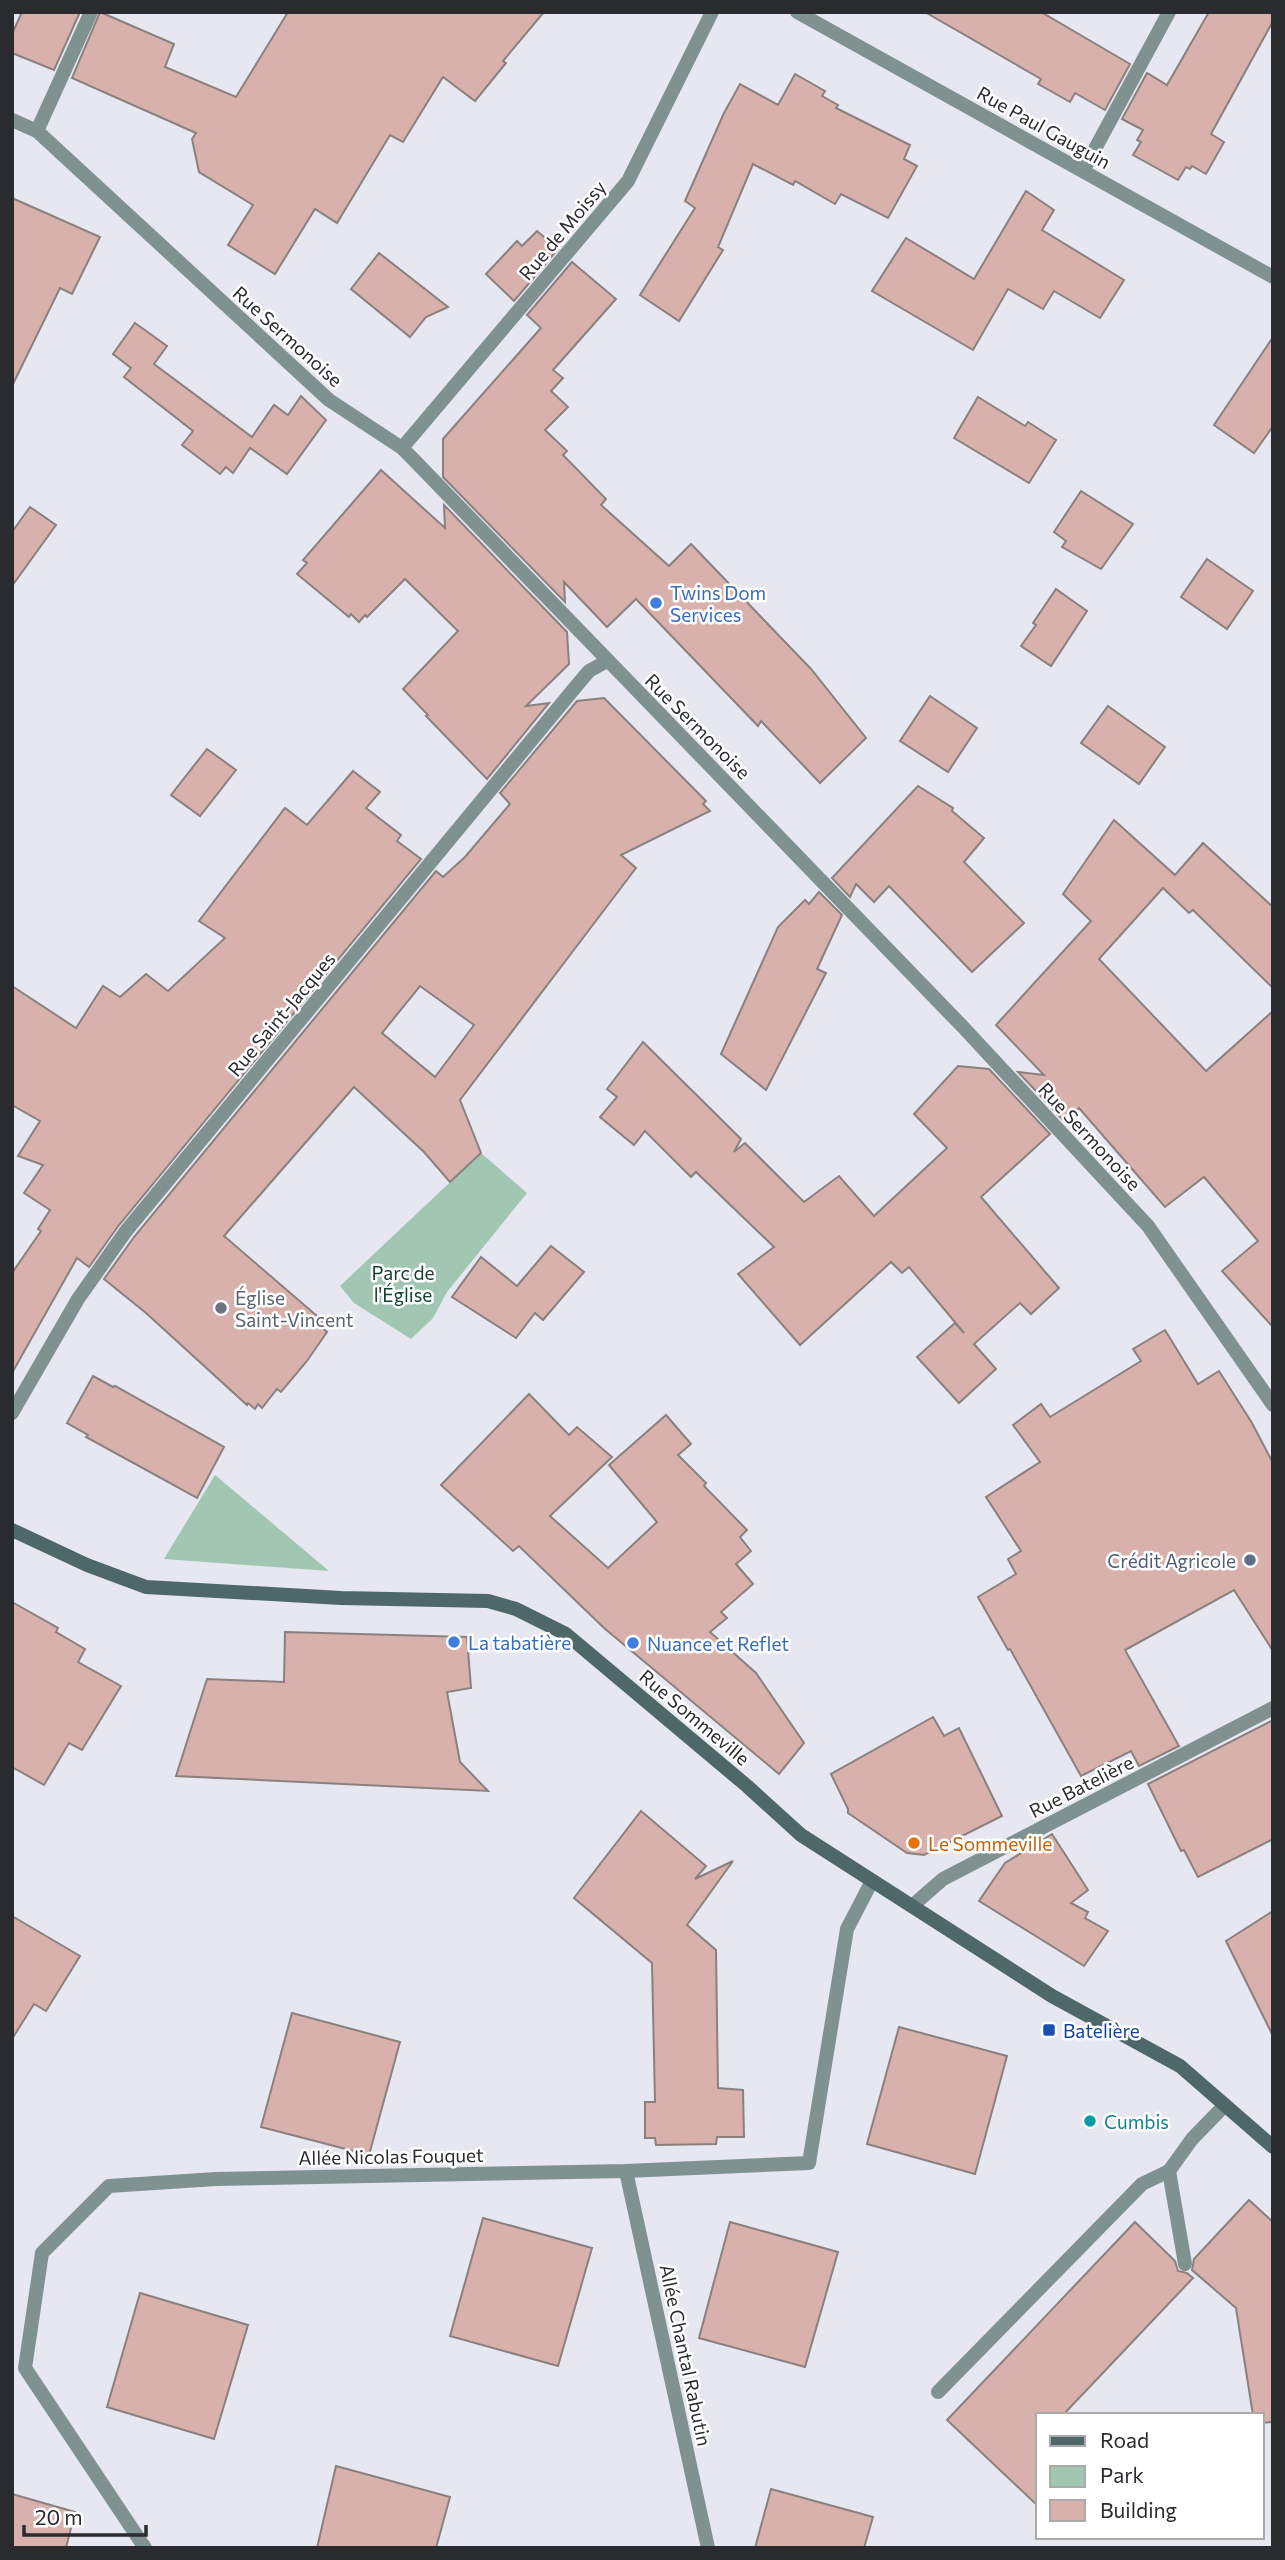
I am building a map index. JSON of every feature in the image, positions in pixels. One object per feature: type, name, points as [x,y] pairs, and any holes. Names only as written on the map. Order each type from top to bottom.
[{"type":"main road","name":"Rue Sommeville","points":[[12,1530],[87,1565],[146,1587],[341,1598],[488,1601],[516,1609],[566,1634],[747,1786],[801,1835],[1052,1996],[1180,2066],[1273,2147]]},
{"type":"street","points":[[37,131],[91,12]]},
{"type":"street","name":"Rue de Moissy","points":[[402,448],[628,181],[712,12]]},
{"type":"street","name":"Rue Paul Gauguin","points":[[797,12],[1273,277]]},
{"type":"street","points":[[1083,171],[1169,12]]},
{"type":"street","name":"Rue Sermonoise","points":[[12,120],[37,131],[329,400],[402,448],[963,1027],[1148,1226],[1273,1405]]},
{"type":"street","name":"Rue Saint-Jacques","points":[[12,1413],[78,1299],[126,1231],[564,700],[589,671],[607,662]]},
{"type":"street","name":"Rue Batelière","points":[[912,1906],[943,1879],[1273,1708]]},
{"type":"street","name":"Allée Nicolas Fouquet","points":[[145,2548],[25,2368],[42,2253],[109,2186],[216,2179],[626,2171],[809,2163],[846,1929],[872,1881]]},
{"type":"street","points":[[938,2392],[1142,2185],[1169,2171],[1192,2139],[1225,2105]]},
{"type":"street","name":"Allée Chantal Rabutin","points":[[626,2171],[708,2548]]},
{"type":"street","points":[[1169,2171],[1185,2264]]},
{"type":"green space","name":"Parc de l'Église","points":[[481,1153],[527,1193],[447,1292],[433,1318],[411,1339],[354,1303],[340,1286]]},
{"type":"green space","points":[[215,1475],[329,1571],[164,1559]]},
{"type":"building","points":[[22,12],[80,12],[54,70],[12,53],[12,34]]},
{"type":"building","points":[[100,12],[174,44],[165,67],[236,97],[288,12],[544,12],[503,61],[506,63],[475,101],[443,77],[403,142],[390,135],[337,223],[315,209],[275,274],[228,245],[253,205],[199,172],[192,139],[196,133],[72,78]]},
{"type":"building","points":[[925,12],[1041,12],[1130,64],[1105,110],[1075,93],[1070,102],[1038,84],[1041,79]]},
{"type":"building","points":[[1209,12],[1273,12],[1273,21],[1211,134],[1224,142],[1206,174],[1192,166],[1190,169],[1186,167],[1178,180],[1133,155],[1141,142],[1137,140],[1143,130],[1122,119],[1147,73],[1167,85]]},
{"type":"building","points":[[795,74],[825,91],[822,96],[838,105],[836,108],[910,145],[904,159],[917,166],[888,218],[841,194],[835,204],[795,181],[793,185],[753,164],[718,247],[723,250],[679,321],[640,295],[695,208],[685,201],[724,113],[740,84],[778,105]]},
{"type":"building","points":[[1026,191],[1054,210],[1042,230],[1124,280],[1100,318],[1054,291],[1043,309],[1008,289],[973,350],[872,291],[906,238],[974,279]]},
{"type":"building","points":[[12,198],[100,237],[72,294],[60,288],[12,386]]},
{"type":"building","points":[[537,231],[558,249],[514,301],[486,274],[517,241],[522,246]]},
{"type":"building","points":[[379,253],[448,307],[426,317],[410,337],[351,289]]},
{"type":"building","points":[[572,262],[616,299],[553,370],[563,378],[551,391],[568,407],[545,430],[567,451],[563,455],[606,499],[601,505],[669,566],[691,544],[811,669],[866,738],[820,783],[761,721],[758,726],[636,599],[607,627],[564,582],[565,602],[443,477],[443,439],[541,328],[527,315]]},
{"type":"building","points":[[135,323],[167,346],[154,364],[252,437],[274,405],[288,415],[301,396],[326,420],[287,474],[250,448],[233,473],[226,467],[220,474],[182,445],[193,431],[124,377],[131,368],[113,354]]},
{"type":"building","points":[[1273,337],[1273,426],[1254,453],[1214,425]]},
{"type":"building","points":[[978,397],[1025,426],[1028,422],[1056,440],[1029,483],[954,438]]},
{"type":"building","points":[[381,470],[445,528],[444,505],[567,632],[569,664],[526,706],[549,703],[487,779],[403,689],[458,631],[405,579],[359,622],[351,614],[349,617],[297,574],[307,563],[303,560]]},
{"type":"building","points":[[1081,491],[1133,524],[1101,569],[1062,547],[1066,541],[1054,532]]},
{"type":"building","points":[[30,507],[56,525],[12,586],[12,532]]},
{"type":"building","points":[[1207,559],[1253,591],[1227,629],[1181,597]]},
{"type":"building","points":[[1056,589],[1087,611],[1051,666],[1021,646]]},
{"type":"building","points":[[930,696],[977,728],[948,772],[900,741]]},
{"type":"building","points":[[604,698],[706,801],[703,804],[710,811],[621,855],[636,868],[460,1100],[481,1153],[450,1182],[424,1152],[354,1087],[224,1236],[324,1322],[320,1326],[327,1332],[281,1392],[277,1389],[262,1408],[258,1404],[255,1409],[248,1403],[247,1405],[146,1313],[104,1279],[134,1237],[436,871],[443,877],[465,857],[510,804],[500,793],[577,701]],"holes":[[[420,986],[474,1025],[435,1077],[382,1033]]]},
{"type":"building","points":[[1108,706],[1165,747],[1139,784],[1081,743]]},
{"type":"building","points":[[207,749],[236,770],[200,816],[171,795]]},
{"type":"building","points":[[353,771],[380,792],[366,808],[401,835],[397,841],[421,859],[119,1225],[89,1267],[77,1258],[12,1373],[12,1273],[41,1231],[38,1229],[50,1210],[24,1193],[43,1165],[18,1156],[40,1121],[12,1105],[12,986],[76,1028],[103,986],[120,997],[146,974],[168,991],[225,938],[199,921],[285,808],[307,825]]},
{"type":"building","points":[[918,786],[953,808],[952,811],[984,838],[964,862],[1024,923],[972,972],[889,886],[874,902],[856,884],[850,897],[832,878]]},
{"type":"building","points":[[1114,820],[1175,875],[1203,843],[1273,907],[1273,988],[1193,910],[1189,913],[1163,888],[1099,959],[1206,1071],[1273,1011],[1273,1327],[1222,1271],[1258,1241],[1204,1177],[1165,1207],[1079,1108],[1064,1121],[1018,1072],[1044,1075],[996,1025],[1091,921],[1063,894]]},
{"type":"building","points":[[819,892],[842,915],[817,969],[826,973],[766,1090],[721,1054],[778,927],[805,900],[809,904]]},
{"type":"building","points":[[643,1042],[741,1139],[734,1152],[745,1143],[804,1202],[839,1176],[874,1216],[947,1148],[914,1114],[958,1066],[989,1069],[1050,1134],[981,1197],[1059,1288],[1031,1314],[1020,1303],[974,1344],[996,1369],[959,1403],[917,1357],[955,1323],[964,1333],[909,1267],[902,1273],[891,1262],[800,1345],[738,1274],[774,1247],[696,1172],[691,1177],[645,1131],[634,1145],[600,1117],[617,1097],[607,1089]]},
{"type":"building","points":[[551,1246],[584,1272],[543,1320],[535,1313],[516,1338],[452,1297],[481,1257],[517,1286]]},
{"type":"building","points":[[1165,1330],[1198,1384],[1219,1371],[1252,1423],[1273,1463],[1273,1651],[1234,1590],[1125,1650],[1179,1746],[1139,1766],[1131,1751],[1081,1776],[978,1597],[1016,1574],[1008,1559],[1021,1551],[986,1497],[1040,1462],[1013,1425],[1041,1404],[1050,1417],[1141,1361],[1133,1349]]},
{"type":"building","points":[[93,1376],[224,1447],[197,1498],[86,1437],[88,1435],[67,1423]]},
{"type":"building","points":[[529,1394],[569,1435],[577,1427],[612,1457],[550,1516],[608,1568],[657,1522],[609,1465],[666,1415],[691,1444],[678,1455],[747,1530],[740,1537],[751,1551],[736,1564],[753,1584],[721,1612],[727,1618],[710,1632],[756,1673],[804,1743],[779,1774],[604,1628],[519,1546],[513,1551],[441,1485]]},
{"type":"building","points":[[12,1602],[58,1628],[56,1632],[85,1649],[78,1662],[121,1686],[82,1750],[69,1743],[44,1785],[12,1767]]},
{"type":"building","points":[[285,1632],[467,1637],[471,1688],[447,1692],[460,1762],[488,1791],[176,1776],[207,1679],[284,1682]]},
{"type":"building","points":[[933,1717],[944,1736],[959,1728],[1002,1816],[924,1855],[907,1853],[848,1813],[831,1774]]},
{"type":"building","points":[[1273,1720],[1273,1839],[1198,1877],[1184,1850],[1181,1851],[1148,1784]]},
{"type":"building","points":[[641,1811],[706,1866],[695,1879],[733,1861],[687,1925],[716,1950],[718,2088],[743,2090],[744,2137],[717,2137],[716,2144],[656,2145],[655,2138],[645,2138],[645,2102],[655,2102],[652,1963],[574,1898]]},
{"type":"building","points":[[1052,1834],[1088,1890],[1071,1903],[1088,1912],[1085,1918],[1108,1931],[1084,1966],[979,1901],[1005,1863]]},
{"type":"building","points":[[1273,1911],[1273,2036],[1226,1941]]},
{"type":"building","points":[[12,1916],[80,1956],[46,2011],[34,2004],[12,2039]]},
{"type":"building","points":[[292,2013],[400,2042],[369,2155],[261,2127]]},
{"type":"building","points":[[899,2027],[1007,2056],[975,2174],[867,2144]]},
{"type":"building","points":[[1249,2200],[1273,2222],[1273,2422],[1264,2423],[1264,2413],[1253,2413],[1236,2308],[1192,2270],[1194,2259]]},
{"type":"building","points":[[483,2218],[592,2248],[558,2366],[450,2336]]},
{"type":"building","points":[[730,2222],[838,2252],[805,2367],[699,2338]]},
{"type":"building","points":[[1135,2222],[1175,2261],[1178,2271],[1193,2278],[1065,2413],[1036,2413],[1036,2504],[947,2420]]},
{"type":"building","points":[[140,2293],[248,2325],[214,2439],[107,2407]]},
{"type":"building","points":[[336,2466],[450,2497],[436,2548],[317,2548]]},
{"type":"building","points":[[771,2489],[873,2517],[864,2548],[755,2548]]},
{"type":"building","points":[[12,2494],[75,2512],[66,2548],[12,2548]]},
{"type":"place","name":"Twins Dom Services","points":[[656,603]]},
{"type":"place","name":"Église Saint-Vincent","points":[[221,1308]]},
{"type":"place","name":"Crédit Agricole","points":[[1250,1560]]},
{"type":"place","name":"La tabatière","points":[[454,1642]]},
{"type":"place","name":"Nuance et Reflet","points":[[633,1643]]},
{"type":"place","name":"Le Sommeville","points":[[914,1843]]},
{"type":"place","name":"Batelière","points":[[1049,2030]]},
{"type":"place","name":"Cumbis","points":[[1090,2121]]}]
